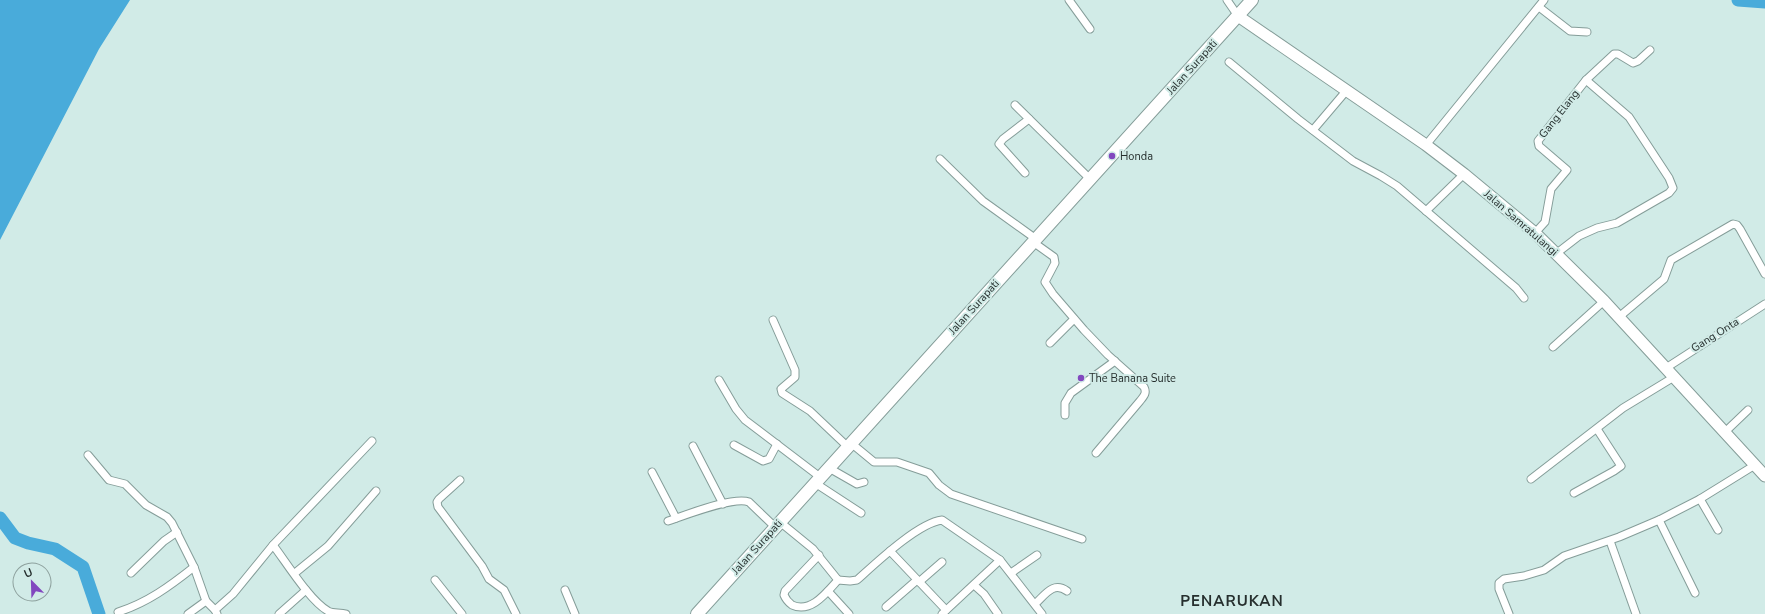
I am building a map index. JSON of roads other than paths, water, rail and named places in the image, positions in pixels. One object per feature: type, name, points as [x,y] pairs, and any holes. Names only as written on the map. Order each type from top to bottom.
[{"type":"highway","name":"Jalan Surapati","points":[[696,614],[1252,0]]},
{"type":"main road","name":"Jalan Samratulangi","points":[[1238,16],[1426,145],[1464,174],[1535,233],[1604,301],[1765,476]]},
{"type":"street","points":[[1227,0],[1238,16]]},
{"type":"street","points":[[1426,145],[1544,0]]},
{"type":"street","points":[[1073,2],[1090,29]]},
{"type":"street","points":[[1539,7],[1570,31],[1587,32]]},
{"type":"street","name":"Gang Elang","points":[[1535,233],[1545,222],[1551,189],[1567,170],[1539,146],[1538,140],[1586,80],[1615,53],[1633,63],[1638,61],[1650,50]]},
{"type":"street","points":[[1229,62],[1353,161],[1397,186],[1516,288],[1524,298]]},
{"type":"street","points":[[1557,253],[1586,232],[1617,223],[1669,193],[1673,188],[1669,178],[1629,116],[1586,80]]},
{"type":"street","points":[[1313,130],[1347,90]]},
{"type":"street","points":[[1015,105],[1090,179]]},
{"type":"street","points":[[1025,173],[999,144],[1003,139],[1029,119]]},
{"type":"street","points":[[940,159],[983,201],[1054,257],[1054,263],[1045,280],[1046,285],[1084,330],[1144,387],[1145,395],[1096,453]]},
{"type":"street","points":[[1426,211],[1464,174]]},
{"type":"street","points":[[1619,317],[1664,279],[1671,260],[1733,224],[1737,225],[1740,229],[1765,274]]},
{"type":"street","points":[[1553,347],[1604,301]]},
{"type":"street","name":"Gang Onta","points":[[1666,368],[1765,304]]},
{"type":"street","points":[[1050,343],[1074,319]]},
{"type":"street","points":[[773,320],[795,370],[795,377],[782,388],[782,393],[810,411],[850,445],[874,462],[897,462],[929,473],[939,485],[951,494],[1082,538]]},
{"type":"street","points":[[1065,415],[1065,403],[1070,393],[1115,361]]},
{"type":"street","points":[[1531,479],[1623,408],[1674,377]]},
{"type":"street","points":[[719,380],[736,409],[745,420],[777,444],[818,480],[861,512]]},
{"type":"street","points":[[1725,432],[1748,410]]},
{"type":"street","points":[[1574,493],[1614,471],[1620,466],[1596,429]]},
{"type":"street","points":[[88,455],[108,479],[125,484],[146,505],[167,517],[177,532],[194,567],[206,601],[216,612],[233,594],[273,544],[372,441]]},
{"type":"street","points":[[734,445],[764,460],[769,459],[777,444]]},
{"type":"street","points":[[693,446],[723,504]]},
{"type":"street","points":[[1510,614],[1498,586],[1501,581],[1544,570],[1564,556],[1610,541],[1659,520],[1700,499],[1755,465]]},
{"type":"street","points":[[829,468],[857,484],[864,482]]},
{"type":"street","points":[[652,472],[672,520],[723,504],[744,500],[749,502],[819,555],[838,580],[857,580],[890,551],[923,528],[942,520],[1000,560],[1042,614]]},
{"type":"street","points":[[460,480],[438,499],[438,507],[482,566],[489,579],[504,590],[516,614]]},
{"type":"street","points":[[294,573],[328,546],[376,491]]},
{"type":"street","points":[[1700,499],[1718,530]]},
{"type":"street","points":[[1659,520],[1695,593]]},
{"type":"street","points":[[131,573],[164,541],[177,532]]},
{"type":"street","points":[[1610,541],[1636,614]]},
{"type":"street","points":[[273,544],[306,590],[321,606],[329,612],[346,614]]},
{"type":"street","points":[[890,551],[944,612],[1000,560]]},
{"type":"street","points":[[819,555],[785,591],[784,595],[787,601],[794,606],[804,608],[813,606],[838,580]]},
{"type":"street","points":[[1011,573],[1037,555]]},
{"type":"street","points":[[886,607],[942,562]]},
{"type":"street","points":[[118,612],[132,608],[156,596],[194,567]]},
{"type":"street","points":[[436,580],[462,614]]},
{"type":"street","points":[[974,585],[984,594],[998,614]]},
{"type":"street","points":[[1034,604],[1055,587],[1059,587],[1067,591]]},
{"type":"street","points":[[278,614],[306,590]]},
{"type":"street","points":[[565,590],[575,614]]},
{"type":"street","points":[[828,591],[849,614]]},
{"type":"street","points":[[188,614],[206,601]]},
{"type":"water","points":[[0,0],[130,0],[99,49],[0,240]]},
{"type":"waterway","points":[[1738,0],[1765,2]]},
{"type":"waterway","points":[[0,518],[15,538],[28,543],[55,549],[83,567],[99,614]]},
{"type":"place","name":"Honda","points":[[1112,156]]},
{"type":"place","name":"The Banana Suite","points":[[1081,378]]},
{"type":"district","name":"PENARUKAN","points":[[1232,601]]}]
